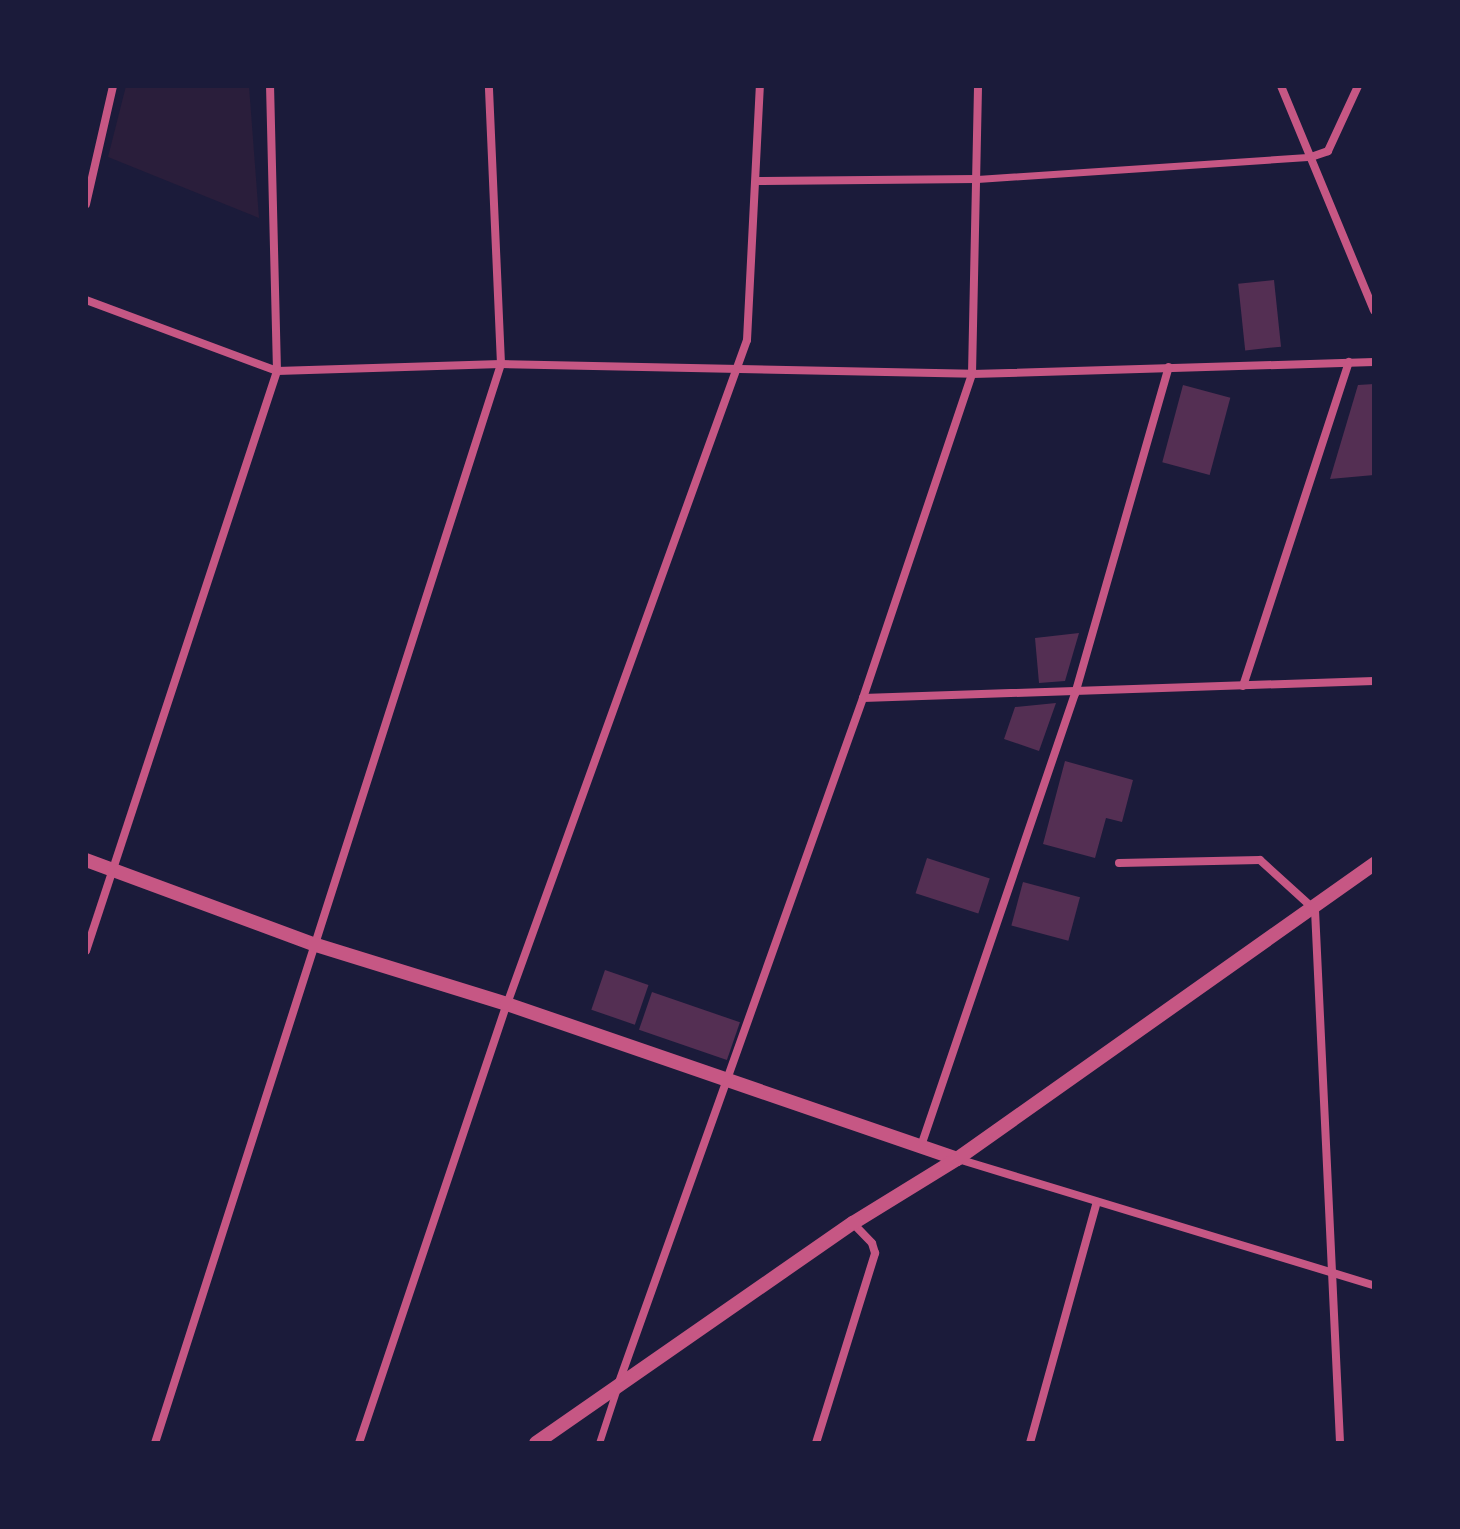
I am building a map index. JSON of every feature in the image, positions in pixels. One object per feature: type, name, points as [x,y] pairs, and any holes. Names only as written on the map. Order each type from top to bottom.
[{"type":"street","points":[[86,204],[113,86]]},
{"type":"street","points":[[86,951],[277,371],[270,86]]},
{"type":"street","points":[[155,1443],[501,364],[489,86]]},
{"type":"street","points":[[359,1443],[507,1004],[747,340],[758,181],[760,86]]},
{"type":"street","points":[[599,1443],[863,698],[972,374],[978,86]]},
{"type":"street","points":[[1281,86],[1374,310]]},
{"type":"street","points":[[758,181],[977,179],[1311,157],[1328,151],[1358,86]]},
{"type":"street","points":[[86,300],[277,371],[501,364],[972,374],[1374,362]]},
{"type":"street","points":[[1243,686],[1349,362]]},
{"type":"street","points":[[921,1146],[1075,694],[1169,367]]},
{"type":"street","points":[[863,698],[1075,694],[1374,681]]},
{"type":"street","points":[[86,860],[313,944],[507,1004],[957,1159],[1374,1285]]},
{"type":"street","points":[[1119,863],[1260,860],[1315,910],[1340,1443]]},
{"type":"street","points":[[536,1443],[853,1223],[957,1159],[1315,910],[1374,864]]},
{"type":"street","points":[[1030,1443],[1097,1202]]},
{"type":"street","points":[[816,1443],[875,1253],[872,1243],[853,1223]]},
{"type":"shaded area","points":[[126,86],[249,86],[259,218],[108,157]]},
{"type":"building","points":[[1274,280],[1281,347],[1245,350],[1238,284]]},
{"type":"building","points":[[1374,384],[1374,475],[1330,479],[1358,385]]},
{"type":"building","points":[[1183,385],[1230,398],[1210,475],[1162,462]]},
{"type":"building","points":[[1079,633],[1065,681],[1039,683],[1035,638]]},
{"type":"building","points":[[1056,703],[1039,751],[1004,739],[1015,707]]},
{"type":"building","points":[[1065,761],[1133,780],[1122,822],[1106,818],[1095,858],[1043,844]]},
{"type":"building","points":[[927,858],[990,878],[978,914],[916,893]]},
{"type":"building","points":[[1023,882],[1080,897],[1068,941],[1011,925]]},
{"type":"building","points":[[605,970],[648,985],[635,1025],[591,1010]]},
{"type":"building","points":[[652,992],[740,1022],[727,1060],[639,1030]]}]
